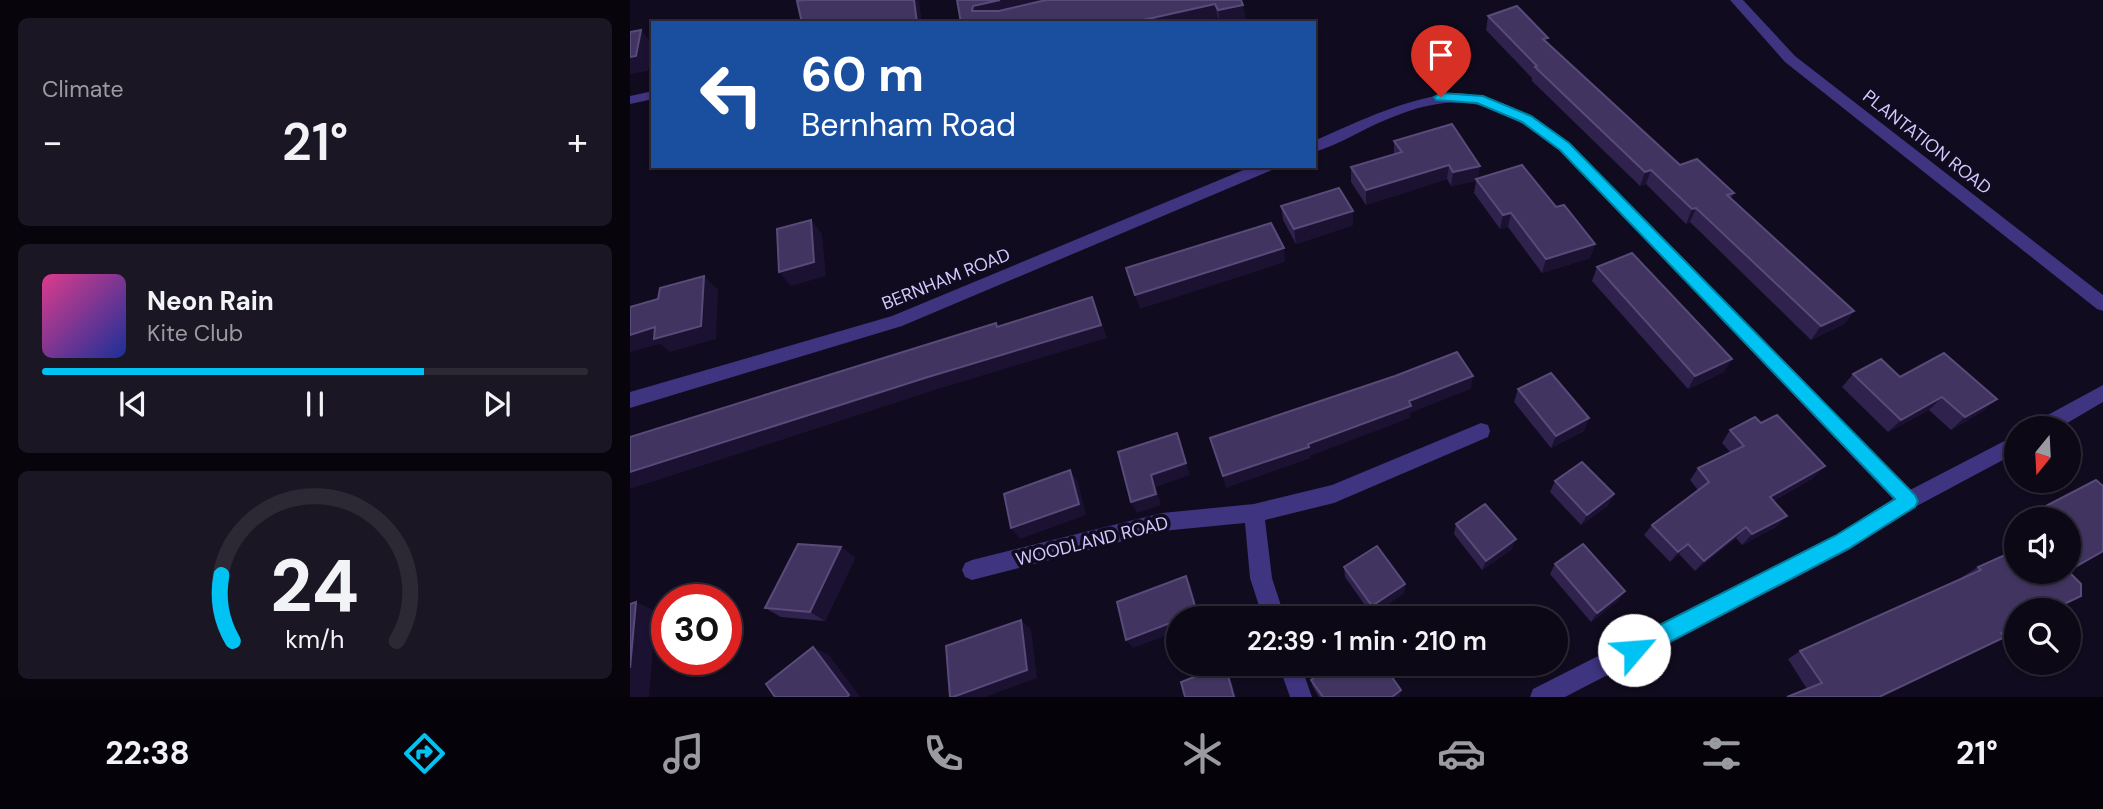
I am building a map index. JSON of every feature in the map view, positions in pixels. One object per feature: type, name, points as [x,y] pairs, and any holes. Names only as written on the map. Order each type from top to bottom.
[{"type":"street","name":"PLANTATION ROAD","points":[[1736,0],[1790,59],[2103,304]]},
{"type":"street","points":[[630,100],[651,95]]},
{"type":"street","points":[[1316,146],[1407,107],[1441,97],[1479,99],[1527,119],[1564,146],[1909,501]]},
{"type":"street","name":"BERNHAM ROAD","points":[[630,400],[896,321],[1262,168]]},
{"type":"street","points":[[2063,416],[2103,393]]},
{"type":"street","name":"WOODLAND ROAD","points":[[972,570],[1162,522],[1254,513],[1334,494],[1482,431]]},
{"type":"street","points":[[1541,697],[1842,543],[1909,501],[2004,450]]},
{"type":"street","points":[[1254,513],[1261,578],[1270,606]]},
{"type":"street","points":[[1294,676],[1301,697]]},
{"type":"building","points":[[914,0],[917,21],[802,21],[797,1]]},
{"type":"building","points":[[957,0],[1000,0],[973,6],[972,11],[999,11],[1046,0],[1241,0],[1243,5],[1218,10],[1215,4],[1139,21],[961,21]]},
{"type":"building","points":[[1517,6],[1548,38],[1543,39],[1680,165],[1697,159],[1734,193],[1727,195],[1854,311],[1821,326],[1696,208],[1692,209],[1651,170],[1645,172],[1535,67],[1537,66],[1488,16]]},
{"type":"building","points":[[641,30],[636,56],[630,57],[630,32]]},
{"type":"building","points":[[1452,124],[1480,166],[1453,172],[1449,165],[1366,190],[1351,167],[1402,152],[1394,141]]},
{"type":"building","points":[[1522,165],[1556,207],[1564,205],[1595,244],[1546,259],[1511,213],[1503,215],[1476,179]]},
{"type":"building","points":[[1339,188],[1353,211],[1294,229],[1281,206]]},
{"type":"building","points":[[811,220],[814,262],[779,272],[777,229]]},
{"type":"building","points":[[1271,223],[1284,248],[1135,295],[1126,268]]},
{"type":"building","points":[[1632,253],[1732,359],[1695,376],[1597,267]]},
{"type":"building","points":[[704,276],[701,326],[654,339],[655,327],[630,335],[630,307],[658,299],[660,288]]},
{"type":"building","points":[[1092,297],[1101,325],[630,472],[630,437],[996,323],[997,327]]},
{"type":"building","points":[[1457,352],[1473,376],[1409,401],[1411,406],[1308,444],[1309,447],[1223,476],[1210,438],[1395,376]]},
{"type":"building","points":[[1944,353],[1997,399],[1965,417],[1942,397],[1901,420],[1853,374],[1881,359],[1900,377]]},
{"type":"building","points":[[1551,373],[1589,418],[1556,436],[1518,389]]},
{"type":"building","points":[[1777,415],[1825,466],[1770,497],[1787,516],[1752,534],[1746,527],[1704,561],[1688,544],[1678,552],[1652,525],[1709,482],[1698,468],[1744,446],[1730,430],[1755,417],[1761,423]]},
{"type":"building","points":[[1177,433],[1186,463],[1151,475],[1156,494],[1131,502],[1118,452]]},
{"type":"building","points":[[1582,462],[1614,494],[1587,515],[1555,481]]},
{"type":"building","points":[[1070,470],[1079,504],[1011,528],[1004,494]]},
{"type":"building","points":[[2096,480],[2103,486],[2103,551],[2081,564],[2081,507],[2044,507],[2069,494],[2081,494],[2081,488]]},
{"type":"building","points":[[1485,504],[1516,539],[1486,561],[1456,524]]},
{"type":"building","points":[[798,544],[841,547],[810,612],[765,608]]},
{"type":"building","points":[[1583,544],[1625,591],[1597,613],[1555,564]]},
{"type":"building","points":[[1377,546],[1405,584],[1372,606],[1344,567]]},
{"type":"building","points":[[2004,555],[2004,584],[2081,584],[2081,596],[2004,598],[2004,632],[2001,633],[2004,637],[1879,697],[1787,697],[1822,683],[1800,651],[1981,570],[1978,567]]},
{"type":"building","points":[[1186,576],[1195,606],[1166,606],[1166,625],[1126,640],[1117,602]]},
{"type":"building","points":[[636,602],[630,668],[630,604]]},
{"type":"building","points":[[1021,620],[1027,670],[950,697],[946,646]]},
{"type":"building","points":[[813,647],[849,695],[775,697],[766,684]]},
{"type":"building","points":[[1197,676],[1228,676],[1234,697],[1185,697],[1181,682]]},
{"type":"building","points":[[1316,676],[1391,676],[1401,690],[1392,697],[1323,697],[1311,680]]},
{"type":"route","points":[[1441,97],[1479,99],[1527,119],[1564,146],[1909,501],[1842,543],[1634,650]]}]
